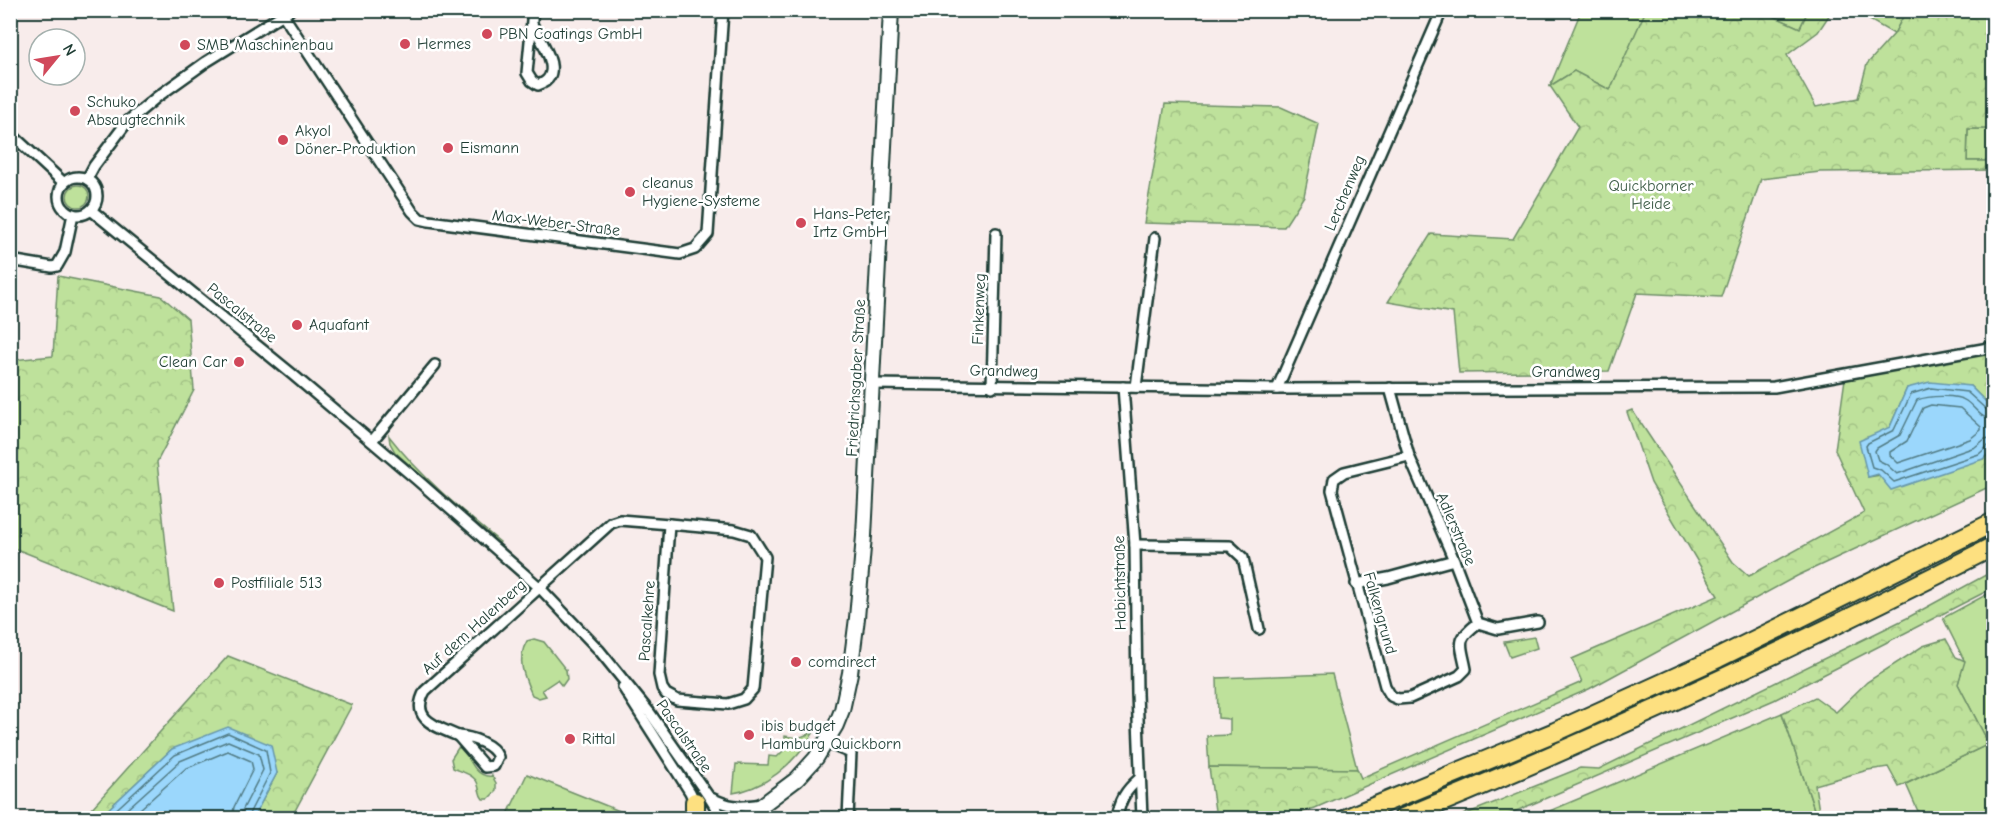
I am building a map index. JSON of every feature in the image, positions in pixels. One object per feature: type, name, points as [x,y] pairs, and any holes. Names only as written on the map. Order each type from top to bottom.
[{"type":"highway","points":[[1347,819],[1555,732],[1718,658],[1994,522]]},
{"type":"highway","points":[[1403,819],[1526,768],[1698,691],[1994,546]]},
{"type":"main road","name":"Friedrichsgaber Straße","points":[[745,819],[797,779],[827,743],[836,725],[847,690],[856,629],[864,536],[891,10]]},
{"type":"main road","name":"Friedrichsgaber Straße","points":[[759,819],[767,803]]},
{"type":"street","points":[[532,24],[551,60],[551,76],[547,82],[538,85],[531,81],[527,73],[533,10]]},
{"type":"street","name":"Max-Weber-Straße","points":[[284,12],[411,211],[420,219],[680,254],[695,249],[708,234],[723,10]]},
{"type":"street","name":"Lerchenweg","points":[[1277,389],[1442,10]]},
{"type":"street","points":[[87,179],[127,122],[206,62],[284,12]]},
{"type":"street","points":[[10,133],[64,183]]},
{"type":"street","points":[[76,177],[87,179],[95,187],[97,200],[92,210],[82,215],[73,214],[66,210],[60,202],[60,190],[64,183],[76,177]]},
{"type":"street","name":"Pascalstraße","points":[[92,210],[372,441],[539,587],[573,621],[650,713],[700,809]]},
{"type":"street","points":[[10,260],[57,266],[63,257],[73,214]]},
{"type":"street","name":"Finkenweg","points":[[992,387],[996,233]]},
{"type":"street","points":[[1136,387],[1155,238]]},
{"type":"street","name":"Grandweg","points":[[872,384],[1277,389],[1774,387],[1994,347]]},
{"type":"street","points":[[372,441],[435,365]]},
{"type":"street","name":"Habichtstraße","points":[[1123,387],[1135,545],[1139,779],[1142,819]]},
{"type":"street","name":"Adlerstraße","points":[[1390,388],[1409,456],[1454,560],[1478,623]]},
{"type":"street","name":"Falkengrund","points":[[1409,456],[1344,472],[1334,479],[1332,490],[1385,686],[1391,696],[1398,699],[1410,698],[1459,676],[1466,669],[1460,642],[1464,634],[1478,623]]},
{"type":"street","points":[[539,587],[610,523],[620,520],[669,524]]},
{"type":"street","name":"Pascalkehre","points":[[669,524],[734,530],[751,535],[765,557],[753,688],[744,699],[728,704],[677,700],[666,694],[662,688],[659,675],[669,524]]},
{"type":"street","points":[[1135,545],[1230,546],[1243,558],[1259,628]]},
{"type":"street","points":[[1356,584],[1454,560]]},
{"type":"street","name":"Auf dem Halenberg","points":[[458,736],[429,723],[421,711],[420,701],[425,692],[539,587]]},
{"type":"street","points":[[1478,623],[1498,629],[1538,622]]},
{"type":"street","name":"Pascalstraße","points":[[618,674],[625,692],[700,809],[722,819]]},
{"type":"street","points":[[827,743],[851,753],[848,819]]},
{"type":"street","points":[[1117,819],[1119,803],[1139,779]]},
{"type":"street","points":[[700,809],[767,803]]},
{"type":"green space","name":"Quickborner Heide","points":[[1646,10],[1762,11],[1800,28],[1808,11],[1832,11],[1818,32],[1787,55],[1816,107],[1858,98],[1867,64],[1894,34],[1906,11],[1993,11],[1993,129],[1968,129],[1967,161],[1993,161],[1993,170],[1820,172],[1761,179],[1721,297],[1637,293],[1609,371],[1459,373],[1453,313],[1388,302],[1431,234],[1513,239],[1578,127],[1550,86],[1574,71],[1610,90]]},
{"type":"green space","points":[[1581,11],[1646,11],[1610,90],[1574,71],[1550,86]]},
{"type":"green space","points":[[1762,11],[1808,11],[1800,28]]},
{"type":"green space","points":[[1854,11],[1906,11],[1894,34]]},
{"type":"green space","points":[[1165,104],[1281,107],[1319,124],[1304,196],[1284,227],[1144,223]]},
{"type":"green space","points":[[1968,129],[1993,129],[1993,161],[1967,161]]},
{"type":"green space","points":[[78,185],[86,188],[89,196],[86,204],[78,207],[70,204],[67,196],[70,188]]},
{"type":"green space","points":[[58,276],[161,296],[188,319],[194,390],[157,462],[173,611],[11,547],[11,321],[13,360],[53,356]]},
{"type":"green space","points":[[1993,352],[1993,409],[1970,386],[1907,388],[1868,477],[1983,459],[1993,449],[1993,485],[1797,576],[1589,689],[1315,808],[1285,818],[1216,818],[1209,767],[1357,769],[1361,778],[1582,682],[1572,659],[1718,596],[1651,483],[1627,412],[1632,410],[1733,562],[1749,576],[1864,513],[1835,450],[1845,379]]},
{"type":"green space","points":[[389,436],[427,479],[500,542],[498,544],[395,452]]},
{"type":"green space","points":[[1993,571],[1993,588],[1774,700],[1500,818],[1456,818],[1580,768],[1599,769],[1907,618]]},
{"type":"green space","points":[[1993,591],[1993,818],[1921,818],[1906,784],[1989,744],[1958,684],[1964,660],[1943,618]]},
{"type":"green space","points":[[1534,637],[1537,648],[1510,657],[1504,642]]},
{"type":"green space","points":[[534,639],[544,642],[566,670],[567,679],[562,686],[557,680],[542,690],[546,696],[539,698],[532,695],[524,675],[522,661],[527,641]]},
{"type":"green space","points":[[1946,639],[1956,657],[1965,661],[1958,684],[1989,744],[1899,787],[1888,767],[1868,770],[1815,785],[1820,818],[1817,818],[1782,713],[1815,697],[1836,712],[1867,682],[1923,646]]},
{"type":"green space","points":[[228,656],[352,705],[291,818],[253,818],[277,773],[172,749],[99,818],[83,818]]},
{"type":"green space","points":[[1332,674],[1357,769],[1209,767],[1207,736],[1230,735],[1230,719],[1218,718],[1217,678]]},
{"type":"green space","points":[[1782,713],[1817,818],[1533,818]]},
{"type":"green space","points":[[814,732],[780,772],[758,785],[733,793],[736,764],[768,765],[769,756],[777,757],[784,750],[785,736],[798,738]]},
{"type":"green space","points":[[463,747],[477,771],[486,776],[492,776],[496,783],[496,791],[488,799],[483,799],[475,779],[453,768],[451,759],[458,748]]},
{"type":"green space","points":[[527,774],[637,818],[513,818],[507,816]]},
{"type":"water","points":[[1930,382],[1970,386],[1993,409],[1993,449],[1983,459],[1891,490],[1878,474],[1868,477],[1859,441],[1890,427],[1907,388]]},
{"type":"water","points":[[228,727],[271,745],[277,773],[253,818],[99,818],[172,749]]},
{"type":"place","name":"PBN Coatings GmbH","points":[[487,34]]},
{"type":"place","name":"Hermes","points":[[405,44]]},
{"type":"place","name":"SMB Maschinenbau","points":[[185,45]]},
{"type":"place","name":"Schuko Absaugtechnik","points":[[75,111]]},
{"type":"place","name":"Akyol Döner-Produktion","points":[[283,140]]},
{"type":"place","name":"Eismann","points":[[448,148]]},
{"type":"place","name":"cleanus Hygiene-Systeme","points":[[630,192]]},
{"type":"place","name":"Hans-Peter Irtz GmbH","points":[[801,223]]},
{"type":"place","name":"Aquafant","points":[[297,325]]},
{"type":"place","name":"Clean Car","points":[[239,362]]},
{"type":"place","name":"Postfiliale 513","points":[[219,583]]},
{"type":"place","name":"comdirect","points":[[796,662]]},
{"type":"place","name":"ibis budget Hamburg Quickborn","points":[[749,735]]},
{"type":"place","name":"Rittal","points":[[570,739]]}]
